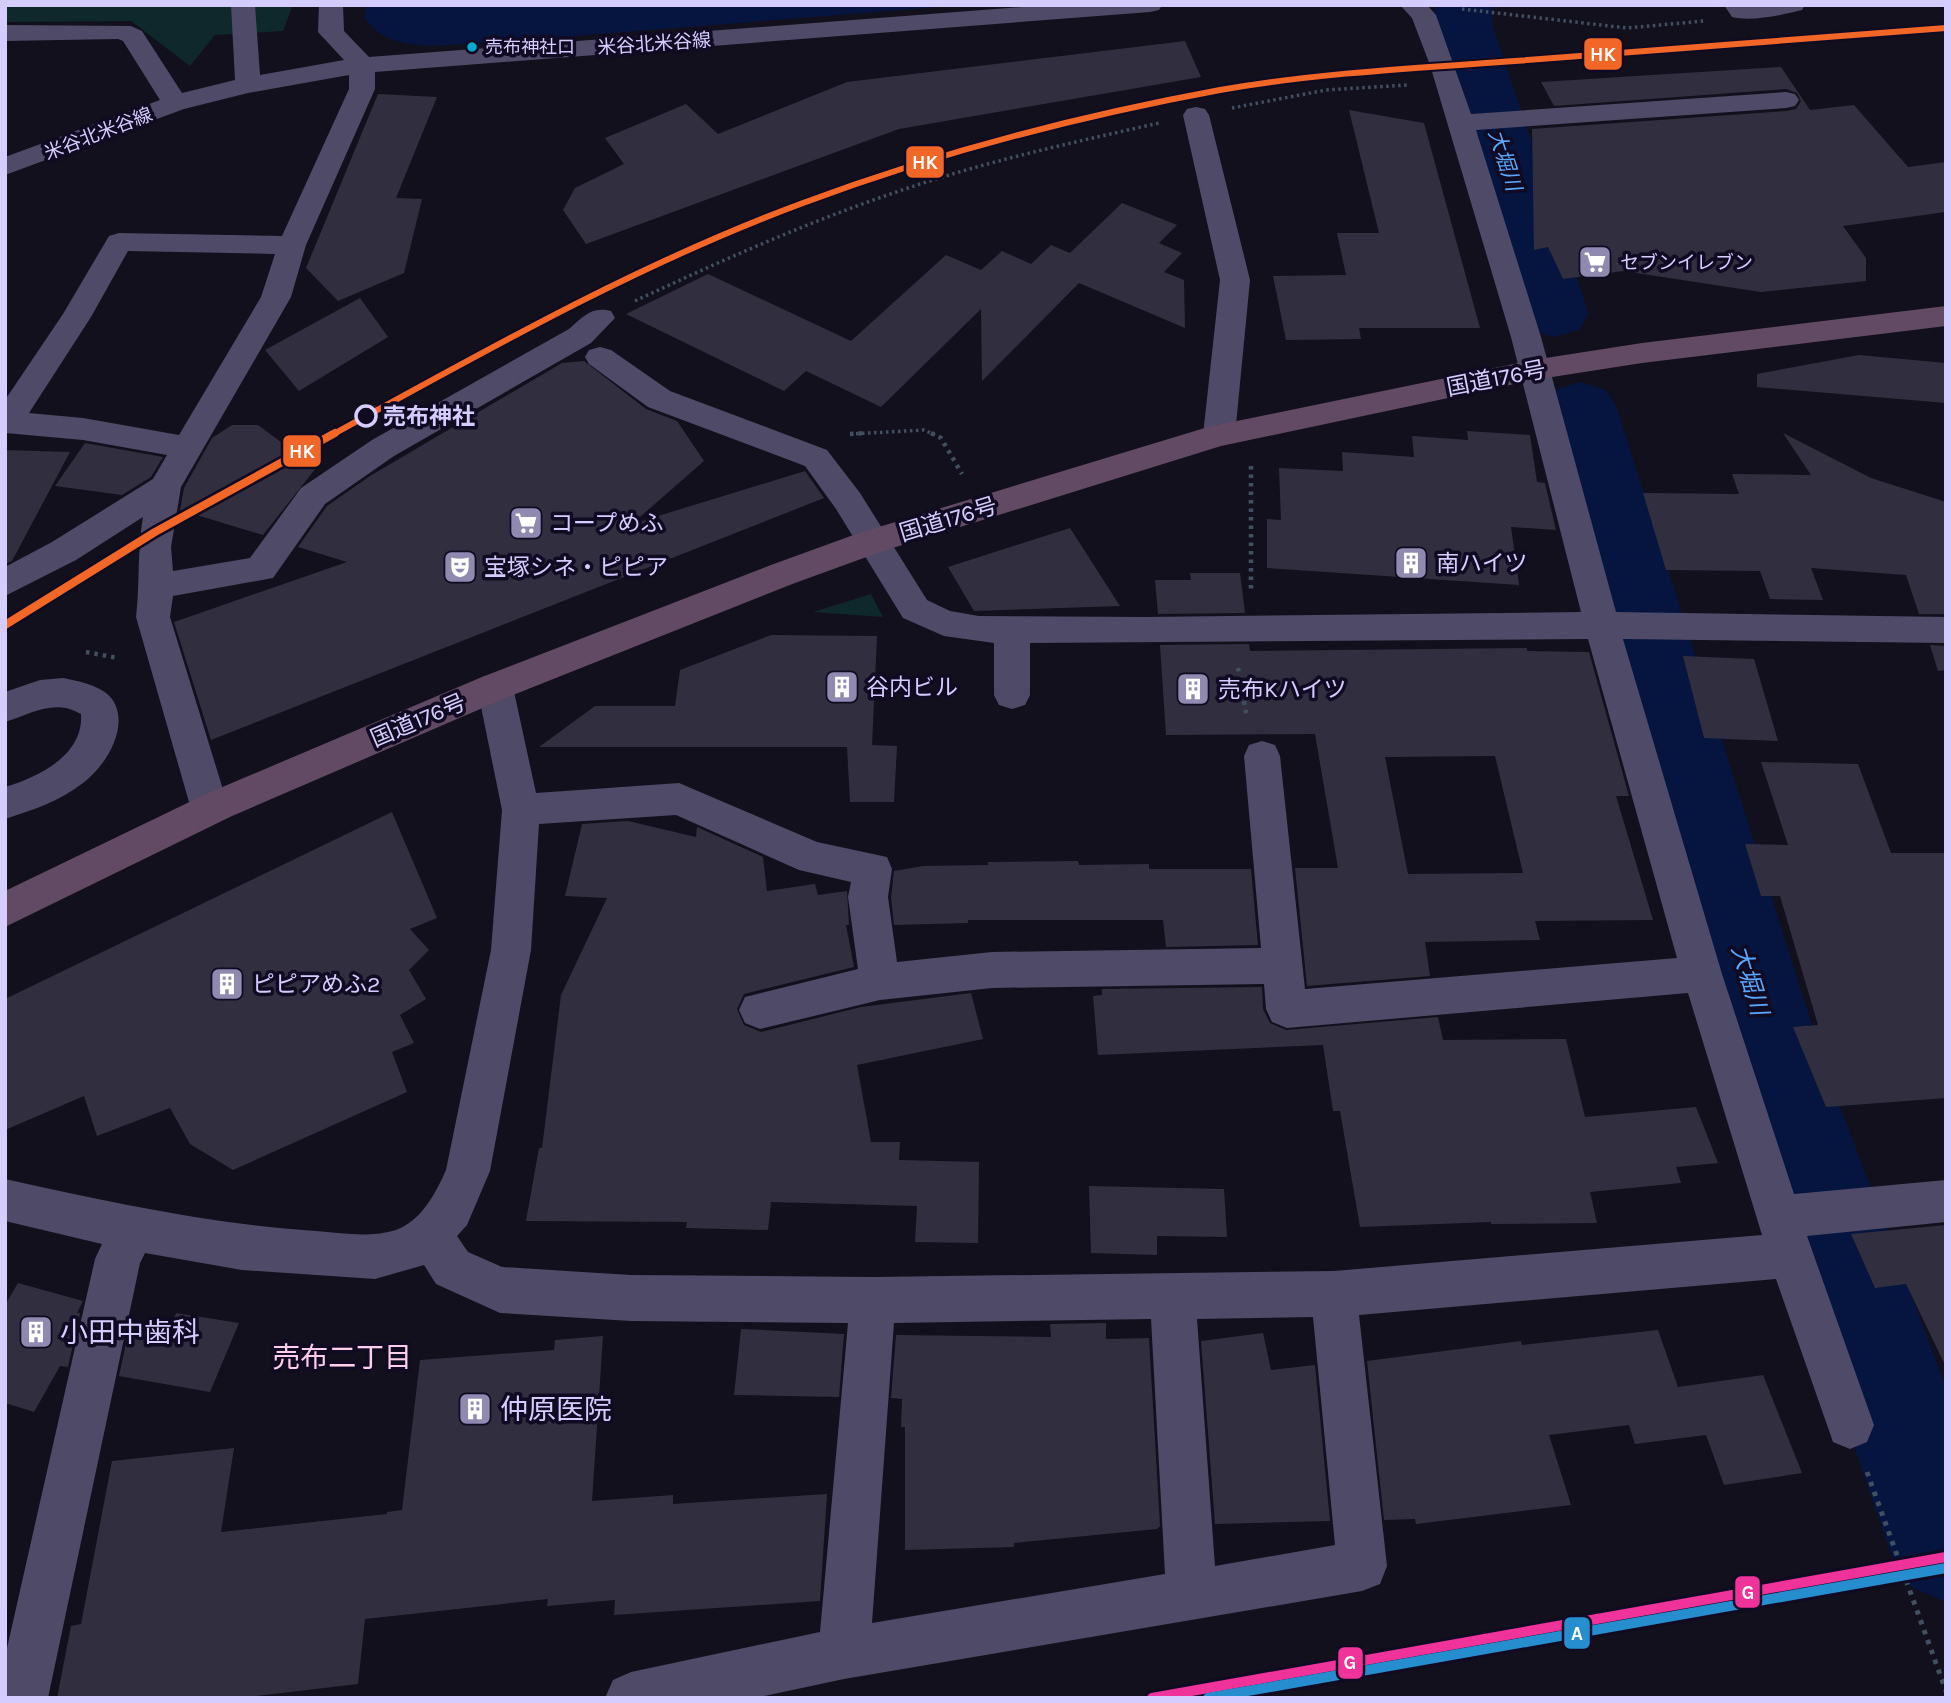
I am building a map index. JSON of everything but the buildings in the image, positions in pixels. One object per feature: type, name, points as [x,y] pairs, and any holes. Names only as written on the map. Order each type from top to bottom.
[{"type":"highway","name":"国道176号","points":[[5,910],[210,809],[495,687],[783,573],[872,542],[1219,435],[1533,370],[1669,349],[1946,316]]},
{"type":"street","points":[[210,809],[153,617],[157,586],[154,547],[165,487],[276,297],[292,244],[362,89],[362,65],[331,32],[331,5]]},
{"type":"street","name":"米谷北米谷線","points":[[5,167],[175,103],[248,85],[362,65],[1150,5]]},
{"type":"street","points":[[1412,5],[1423,15],[1448,82],[1481,122],[1533,370],[1631,626],[1702,974],[1808,1224],[1850,1425]]},
{"type":"street","points":[[1738,9],[1793,5]]},
{"type":"street","points":[[237,8],[248,85]]},
{"type":"street","points":[[5,33],[122,31],[133,36],[175,103]]},
{"type":"street","points":[[1481,122],[1786,100]]},
{"type":"street","points":[[1196,115],[1235,280],[1219,435]]},
{"type":"street","points":[[190,448],[83,429],[6,422],[76,317],[119,242],[292,244]]},
{"type":"street","points":[[157,586],[261,569],[313,496],[383,448],[580,336],[600,318]]},
{"type":"street","points":[[600,357],[659,399],[816,458],[848,501],[915,609],[944,623],[979,629],[1631,626],[1946,629]]},
{"type":"street","points":[[5,583],[64,551],[165,487]]},
{"type":"street","points":[[1012,627],[1012,695]]},
{"type":"street","points":[[5,1200],[133,1229],[242,1248],[375,1257],[408,1249],[430,1234],[452,1210],[471,1158],[511,950],[521,810],[495,687]]},
{"type":"street","points":[[5,709],[31,695],[66,691],[98,706],[102,720],[100,736],[80,765],[37,795],[5,803]]},
{"type":"street","points":[[1262,756],[1287,1009],[1702,974]]},
{"type":"street","points":[[521,810],[679,799],[813,858],[873,869],[868,897],[880,982]]},
{"type":"street","points":[[760,1010],[880,982],[992,970],[1282,965]]},
{"type":"street","points":[[430,1234],[452,1268],[500,1290],[631,1298],[873,1300],[1334,1294],[1808,1224],[1946,1200]]},
{"type":"street","points":[[22,1698],[118,1259],[133,1229]]},
{"type":"street","points":[[631,1698],[844,1653],[1362,1566],[1334,1294]]},
{"type":"street","points":[[1172,1296],[1192,1596]]},
{"type":"street","points":[[844,1653],[873,1300]]},
{"type":"path","points":[[1451,8],[1627,28],[1734,18],[1738,9]]},
{"type":"path","points":[[600,318],[736,253],[918,186],[1037,150],[1326,90],[1448,82]]},
{"type":"path","points":[[1251,461],[1242,629],[1251,739],[1262,756]]},
{"type":"path","points":[[1884,1518],[1946,1691]]},
{"type":"green space","points":[[5,5],[293,5],[283,31],[215,35],[190,66],[131,21],[5,22]]},
{"type":"green space","points":[[871,594],[883,617],[813,612]]},
{"type":"water","points":[[366,5],[964,5],[486,43],[419,45],[387,37],[374,29],[364,16]]},
{"type":"waterway","name":"大堀川","points":[[1465,5],[1462,23],[1554,314]]},
{"type":"waterway","name":"大堀川","points":[[1580,408],[1776,1069],[1946,1543]]},
{"type":"transit line","name":"HK","points":[[5,625],[155,532],[537,322],[657,264],[799,204],[884,174],[986,144],[1126,110],[1221,90],[1326,75],[1946,28]]},
{"type":"transit line","name":"G","points":[[1152,1698],[1946,1557]]},
{"type":"transit line","name":"A","points":[[1208,1698],[1946,1568]]},
{"type":"place","name":"売布神社口","points":[[472,47]]},
{"type":"place","name":"セブンイレブン","points":[[1595,262]]},
{"type":"place","name":"売布神社","points":[[366,416]]},
{"type":"place","name":"コープめふ","points":[[526,523]]},
{"type":"place","name":"南ハイツ","points":[[1411,563]]},
{"type":"place","name":"宝塚シネ・ピピア","points":[[460,567]]},
{"type":"place","name":"谷内ビル","points":[[842,687]]},
{"type":"place","name":"売布Kハイツ","points":[[1193,689]]},
{"type":"place","name":"ピピアめふ2","points":[[227,984]]},
{"type":"place","name":"小田中歯科","points":[[36,1332]]},
{"type":"place","name":"仲原医院","points":[[475,1409]]},
{"type":"district","name":"売布二丁目","points":[[342,1357]]}]
